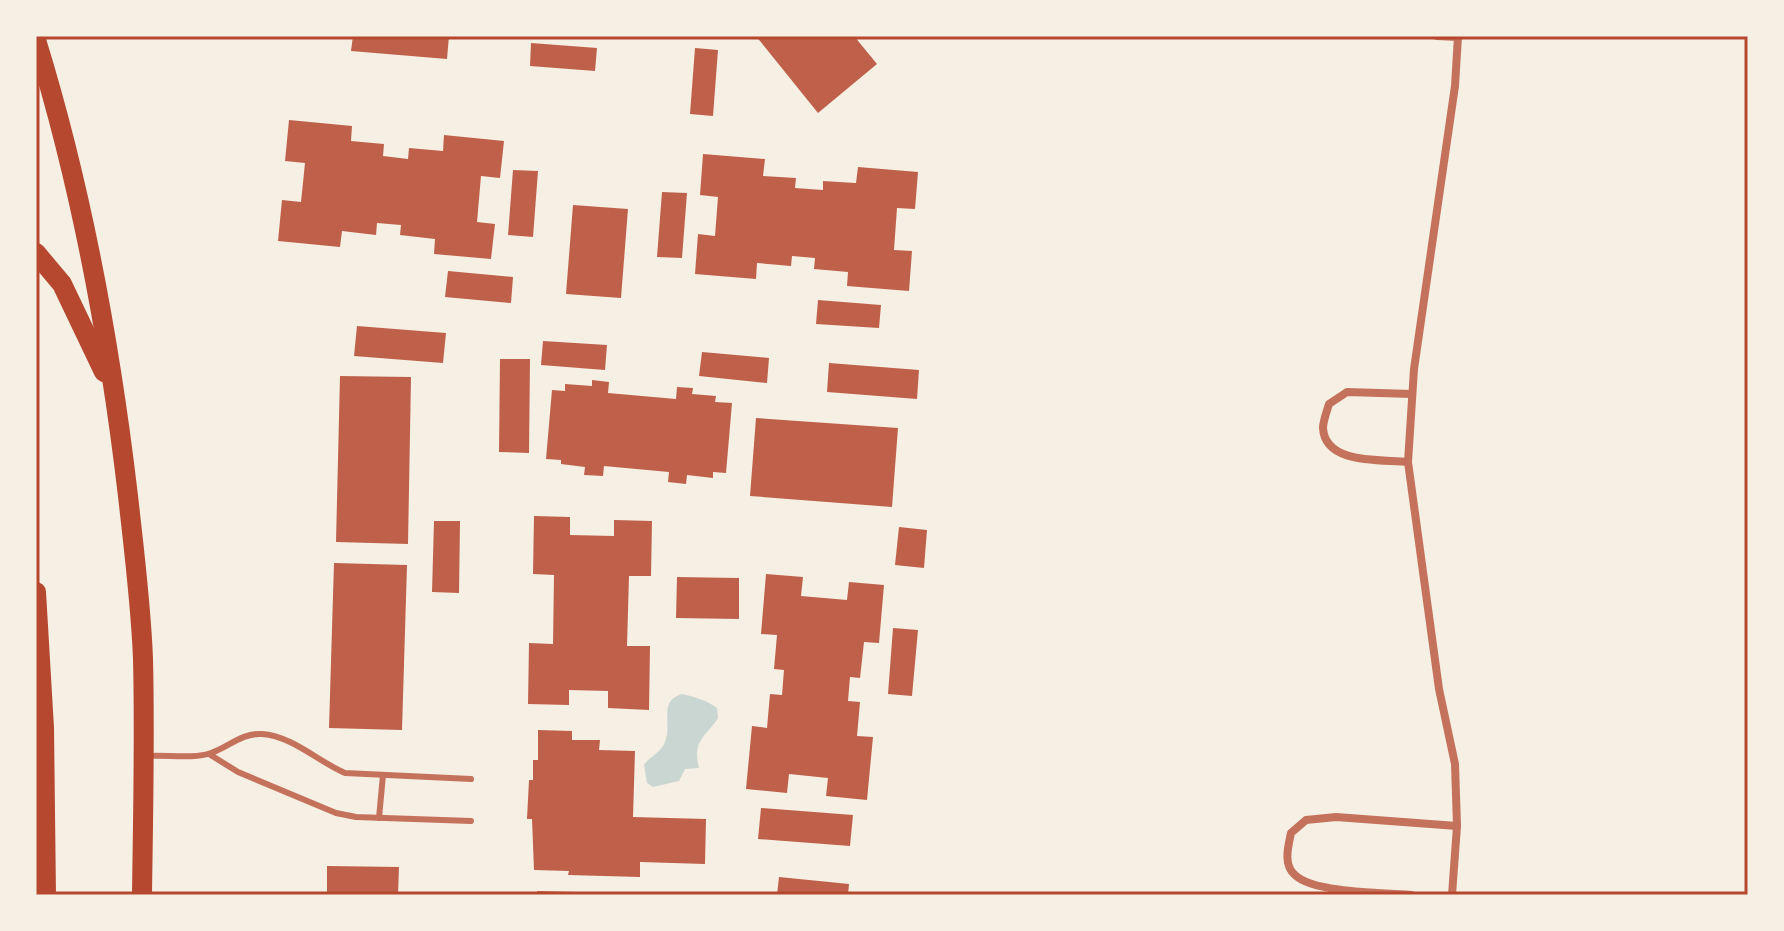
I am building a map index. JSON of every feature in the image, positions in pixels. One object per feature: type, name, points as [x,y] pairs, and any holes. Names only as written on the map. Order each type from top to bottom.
[{"type":"main road","points":[[36,40],[79,199],[105,325],[138,586],[145,756],[142,895]]},
{"type":"main road","points":[[36,253],[62,284],[114,394]]},
{"type":"main road","points":[[36,592],[44,728],[46,895]]},
{"type":"street","points":[[1437,36],[1458,36],[1455,86],[1412,394],[1408,462],[1439,689],[1455,764],[1457,826],[1452,895]]},
{"type":"street","points":[[1408,462],[1344,456],[1328,445],[1323,427],[1329,404],[1347,392],[1412,394]]},
{"type":"street","points":[[1412,895],[1312,886],[1293,874],[1287,857],[1291,833],[1306,820],[1336,817],[1457,826]]},
{"type":"lane","points":[[145,756],[209,754],[242,737],[262,734],[281,738],[327,766],[345,773],[471,779]]},
{"type":"lane","points":[[209,754],[238,772],[336,813],[356,817],[471,821]]},
{"type":"lane","points":[[379,818],[383,775]]},
{"type":"shaded area","points":[[682,694],[713,705],[717,708],[718,718],[699,745],[699,768],[685,769],[679,781],[653,787],[647,783],[644,765],[663,746],[670,703]]},
{"type":"building","points":[[353,36],[449,36],[447,59],[351,51]]},
{"type":"building","points":[[756,36],[854,36],[877,64],[818,113]]},
{"type":"building","points":[[531,43],[597,48],[595,71],[530,66]]},
{"type":"building","points":[[695,48],[718,50],[713,116],[690,114]]},
{"type":"building","points":[[289,120],[352,126],[351,141],[384,144],[383,156],[408,159],[409,148],[443,151],[444,135],[504,141],[500,178],[481,176],[477,222],[495,224],[491,259],[434,254],[435,239],[400,235],[401,225],[377,223],[376,235],[342,231],[340,247],[278,241],[282,200],[301,202],[305,163],[285,161]]},
{"type":"building","points":[[703,154],[765,159],[763,176],[796,178],[795,188],[823,190],[823,181],[856,183],[858,167],[918,172],[915,209],[897,208],[894,250],[912,251],[909,291],[847,286],[848,272],[814,269],[815,258],[792,256],[791,266],[757,263],[756,279],[695,274],[698,234],[715,236],[718,197],[700,195]]},
{"type":"building","points":[[513,170],[538,171],[533,237],[508,235]]},
{"type":"building","points":[[662,192],[687,193],[682,258],[657,257]]},
{"type":"building","points":[[573,205],[628,209],[621,298],[566,294]]},
{"type":"building","points":[[448,271],[513,277],[511,303],[445,297]]},
{"type":"building","points":[[818,300],[881,305],[879,328],[816,324]]},
{"type":"building","points":[[357,326],[446,333],[443,363],[354,356]]},
{"type":"building","points":[[543,341],[607,345],[605,370],[541,365]]},
{"type":"building","points":[[702,352],[769,358],[767,383],[699,376]]},
{"type":"building","points":[[500,359],[530,359],[529,453],[499,452]]},
{"type":"building","points":[[829,363],[919,370],[917,399],[827,392]]},
{"type":"building","points":[[340,376],[411,377],[408,544],[336,542]]},
{"type":"building","points":[[592,380],[609,382],[608,393],[676,399],[677,387],[693,388],[692,394],[716,396],[715,402],[732,403],[726,473],[713,472],[713,478],[687,475],[686,484],[668,482],[669,472],[604,466],[603,476],[584,475],[585,467],[546,459],[552,390],[565,391],[565,384],[592,386]]},
{"type":"building","points":[[756,418],[898,428],[892,507],[750,496]]},
{"type":"building","points":[[534,516],[570,517],[570,535],[614,536],[614,520],[652,521],[651,576],[629,576],[627,646],[650,646],[649,710],[608,708],[608,691],[569,690],[569,705],[528,704],[529,643],[553,644],[554,575],[533,574]]},
{"type":"building","points":[[434,521],[460,521],[459,593],[432,592]]},
{"type":"building","points":[[899,527],[927,530],[924,568],[895,565]]},
{"type":"building","points":[[334,563],[407,565],[402,730],[329,728]]},
{"type":"building","points":[[766,574],[803,577],[801,596],[847,600],[849,582],[884,585],[879,643],[864,642],[860,678],[850,677],[848,701],[860,702],[857,736],[873,737],[867,800],[826,796],[828,778],[789,774],[787,793],[746,789],[752,726],[767,728],[770,694],[782,695],[784,670],[774,669],[777,635],[761,634]]},
{"type":"building","points":[[677,577],[739,578],[739,619],[676,618]]},
{"type":"building","points":[[893,628],[918,630],[912,696],[888,694]]},
{"type":"building","points":[[538,730],[572,731],[572,740],[600,740],[599,750],[635,751],[633,817],[706,819],[705,864],[640,862],[640,877],[568,875],[569,871],[534,870],[532,819],[527,819],[529,780],[533,780],[533,760],[538,760]]},
{"type":"building","points":[[761,808],[853,815],[850,846],[758,839]]},
{"type":"building","points":[[327,866],[399,867],[398,895],[327,895]]},
{"type":"building","points":[[779,877],[849,884],[848,895],[777,895]]},
{"type":"building","points":[[537,891],[576,892],[576,895],[537,895]]}]
